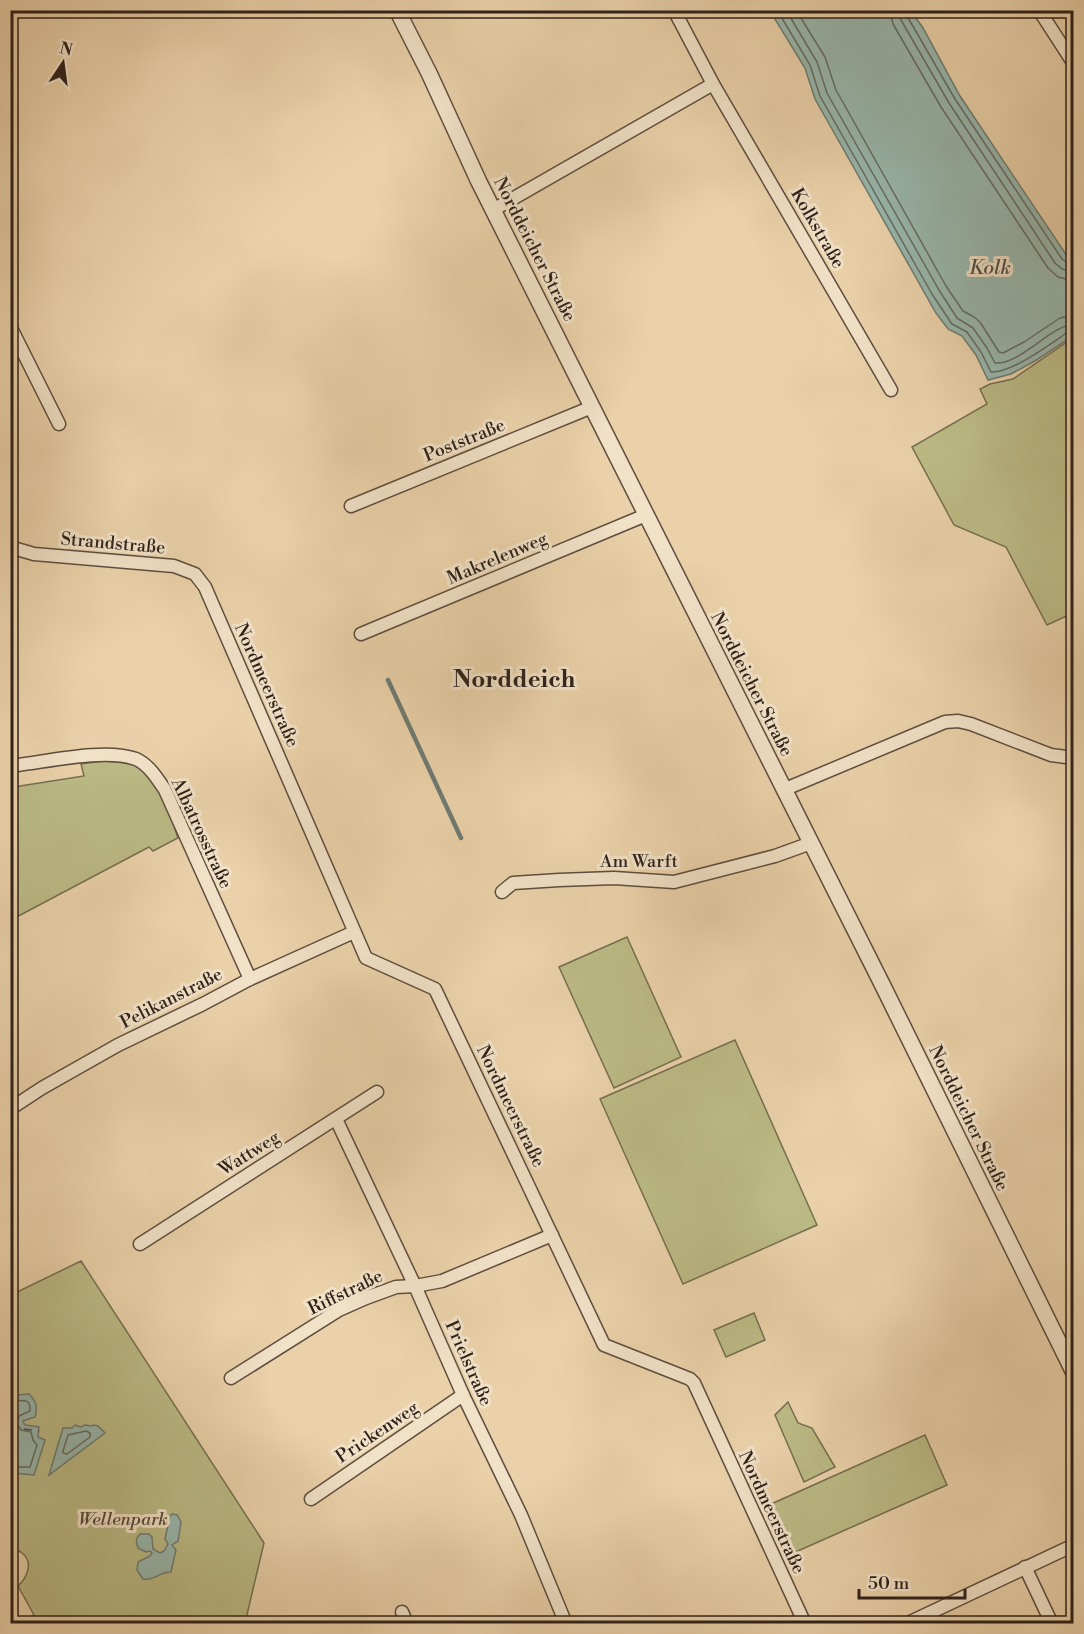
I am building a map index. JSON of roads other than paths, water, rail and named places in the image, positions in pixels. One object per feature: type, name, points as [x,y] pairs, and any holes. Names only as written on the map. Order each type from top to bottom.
[{"type":"street","name":"Norddeicher Straße","points":[[397,10],[493,210],[883,986],[1074,1373]]},
{"type":"street","name":"Kolkstraße","points":[[674,10],[713,84],[891,390]]},
{"type":"street","points":[[1039,10],[1074,64]]},
{"type":"street","points":[[493,210],[713,84]]},
{"type":"street","points":[[10,326],[59,424]]},
{"type":"street","name":"Poststraße","points":[[351,506],[592,407]]},
{"type":"street","name":"Makrelenweg","points":[[361,634],[646,515]]},
{"type":"street","name":"Strandstraße","points":[[10,548],[34,554],[174,566],[195,574],[205,587]]},
{"type":"street","name":"Nordmeerstraße","points":[[205,587],[366,958],[435,989],[604,1345],[690,1379],[694,1383],[805,1623]]},
{"type":"street","points":[[783,789],[945,722],[958,721],[971,724],[1051,755],[1074,758]]},
{"type":"street","name":"Albatrosstraße","points":[[10,768],[97,755],[121,756],[137,760],[151,770],[165,790],[250,979]]},
{"type":"street","name":"Am Warft","points":[[502,892],[513,883],[559,880],[614,878],[674,882],[775,856],[810,843]]},
{"type":"street","name":"Pelikanstraße","points":[[10,1108],[118,1045],[250,979],[354,932]]},
{"type":"street","name":"Wattweg","points":[[140,1244],[378,1092]]},
{"type":"street","name":"Prielstraße","points":[[336,1119],[521,1515],[566,1623]]},
{"type":"street","name":"Riffstraße","points":[[231,1378],[339,1310],[396,1287],[442,1281],[552,1235]]},
{"type":"street","name":"Prickenweg","points":[[311,1499],[463,1395]]},
{"type":"street","points":[[906,1623],[1074,1545]]},
{"type":"street","points":[[1025,1567],[1052,1623]]},
{"type":"water","name":"Kolk","points":[[770,11],[911,11],[923,28],[960,96],[1067,256],[1073,260],[1073,336],[1011,374],[988,380],[976,355],[962,336],[948,329],[936,313],[815,99],[805,68]]},
{"type":"water","points":[[11,1394],[29,1394],[36,1404],[35,1417],[23,1421],[25,1425],[39,1427],[38,1437],[45,1440],[34,1475],[13,1473],[11,1470]]},
{"type":"water","points":[[75,1425],[98,1426],[105,1433],[49,1475],[63,1428],[72,1428]]},
{"type":"water","points":[[172,1514],[177,1515],[181,1522],[178,1541],[172,1545],[176,1550],[171,1572],[151,1579],[143,1579],[137,1570],[138,1562],[152,1553],[138,1548],[137,1537],[140,1534],[149,1534],[152,1537],[153,1549],[160,1553],[164,1551],[168,1544],[165,1539]]},
{"type":"waterway","points":[[388,680],[461,838]]},
{"type":"district","name":"Norddeich","points":[[514,679]]},
{"type":"park label","name":"Wellenpark","points":[[123,1519]]}]
